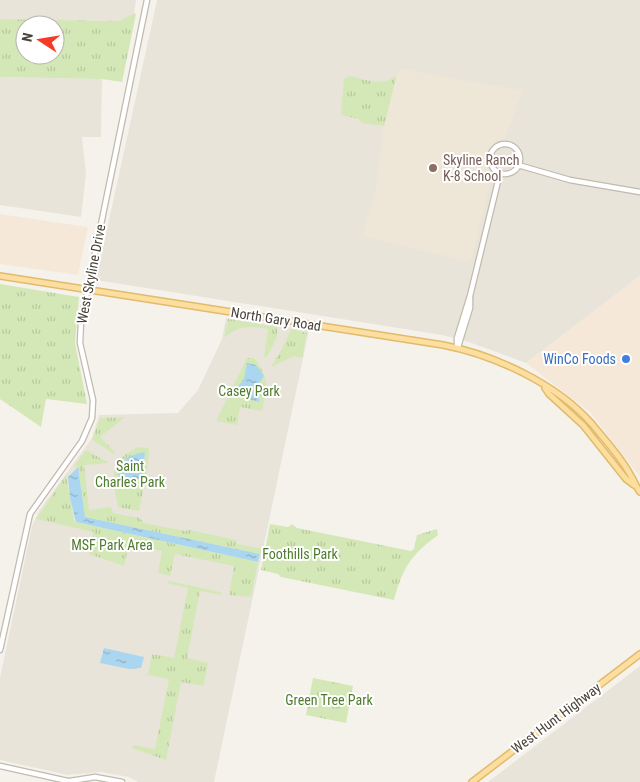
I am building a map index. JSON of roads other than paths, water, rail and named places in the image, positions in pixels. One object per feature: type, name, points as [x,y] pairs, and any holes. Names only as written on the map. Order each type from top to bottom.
[{"type":"main road","name":"North Gary Road","points":[[0,276],[457,348],[504,364],[545,387],[553,389],[566,399],[591,423],[632,476],[634,485],[640,492]]},
{"type":"main road","name":"West Hunt Highway","points":[[472,782],[640,654]]},
{"type":"street","name":"West Skyline Drive","points":[[0,650],[30,514],[82,441],[92,418],[93,400],[80,343],[87,289],[147,0]]},
{"type":"street","points":[[501,145],[510,146],[517,151],[518,165],[513,172],[500,173],[492,168],[490,159],[493,150],[501,145]]},
{"type":"street","points":[[518,165],[570,180],[640,192]]},
{"type":"street","points":[[457,348],[457,338],[470,296],[500,173]]},
{"type":"street","points":[[0,766],[71,781],[95,777],[122,782]]},
{"type":"water","points":[[247,363],[256,365],[264,376],[258,385],[259,402],[232,394],[244,379]]},
{"type":"water","points":[[145,452],[142,478],[118,482],[120,469],[124,461],[132,455]]},
{"type":"water","points":[[78,467],[85,517],[260,554],[258,562],[76,522],[70,498],[68,477]]},
{"type":"water","points":[[104,648],[144,657],[141,668],[129,669],[100,663]]},
{"type":"place","name":"Skyline Ranch K-8 School","points":[[433,168]]},
{"type":"place","name":"WinCo Foods","points":[[626,359]]},
{"type":"park label","name":"Casey Park","points":[[249,391]]},
{"type":"park label","name":"Saint Charles Park","points":[[130,474]]},
{"type":"park label","name":"MSF Park Area","points":[[112,545]]},
{"type":"park label","name":"Foothills Park","points":[[300,554]]},
{"type":"park label","name":"Green Tree Park","points":[[329,700]]}]
